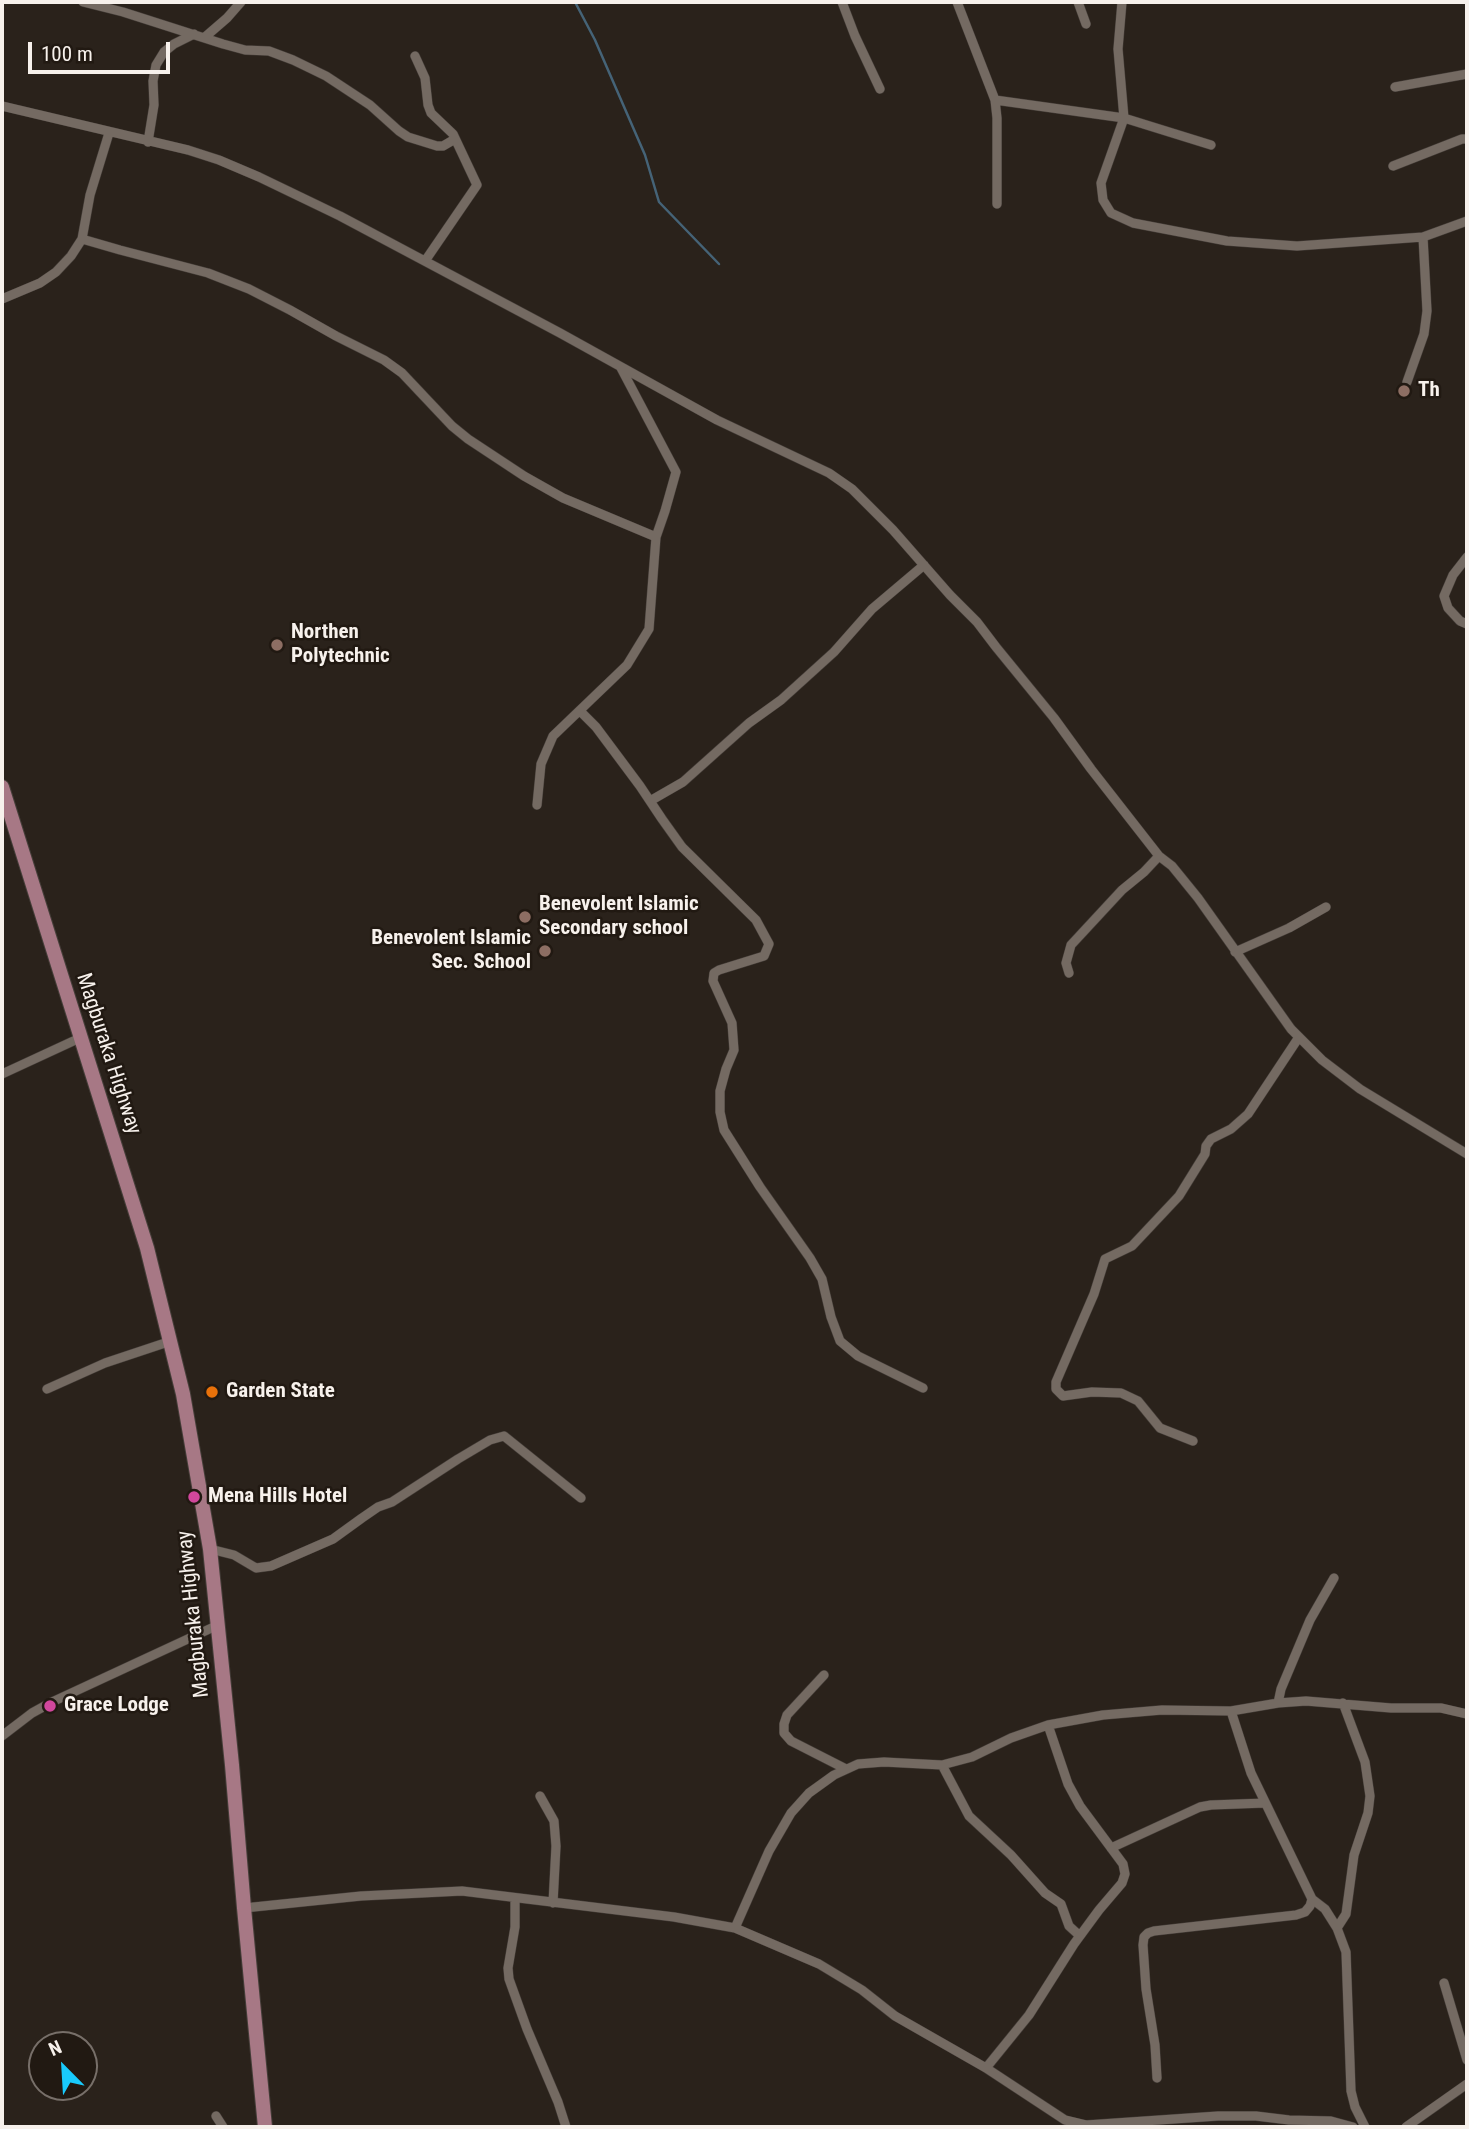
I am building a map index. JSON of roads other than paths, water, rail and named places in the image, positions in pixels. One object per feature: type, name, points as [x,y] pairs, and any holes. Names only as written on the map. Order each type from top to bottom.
[{"type":"main road","name":"Magburaka Highway","points":[[2,788],[147,1248],[185,1407],[210,1549],[265,2127]]},
{"type":"street","points":[[83,2],[244,50],[269,51],[310,67],[370,105],[399,131],[419,141],[443,146],[455,139]]},
{"type":"street","points":[[205,37],[241,2]]},
{"type":"street","points":[[842,2],[880,89]]},
{"type":"street","points":[[957,2],[995,100],[997,204]]},
{"type":"street","points":[[1077,2],[1086,24]]},
{"type":"street","points":[[1122,2],[1118,49],[1124,118],[1101,183],[1103,200],[1111,213],[1133,222],[1227,241],[1297,246],[1423,237],[1467,221]]},
{"type":"street","points":[[148,142],[154,105],[153,81],[156,65],[164,52],[194,34]]},
{"type":"street","points":[[415,56],[425,78],[431,113],[448,128],[477,185],[425,261]]},
{"type":"street","points":[[1395,87],[1467,74]]},
{"type":"street","points":[[995,100],[1124,118],[1211,145]]},
{"type":"street","points":[[2,106],[188,150],[260,177],[341,216],[717,420],[830,473],[852,489],[893,530],[978,622],[1159,856],[1172,866],[1193,891],[1291,1029],[1322,1060],[1360,1089],[1467,1154]]},
{"type":"street","points":[[2,299],[33,287],[56,272],[82,239],[90,195],[109,133]]},
{"type":"street","points":[[1394,166],[1467,139]]},
{"type":"street","points":[[1407,382],[1424,334],[1427,311],[1423,237]]},
{"type":"street","points":[[82,239],[208,273],[249,289],[290,310],[336,337],[384,360],[402,373],[452,426],[524,476],[563,498],[656,537]]},
{"type":"street","points":[[537,805],[541,764],[553,736],[627,665],[649,629],[656,537],[676,471],[620,366]]},
{"type":"street","points":[[1467,557],[1453,575],[1444,596],[1448,608],[1460,621],[1467,624]]},
{"type":"street","points":[[650,801],[683,782],[749,723],[781,700],[834,652],[872,609],[923,565]]},
{"type":"street","points":[[580,711],[596,727],[682,847],[756,920],[769,944],[764,956],[714,973],[713,981],[732,1023],[734,1050],[720,1091],[723,1130],[822,1279],[840,1341],[858,1356],[923,1388]]},
{"type":"street","points":[[1069,973],[1066,963],[1071,945],[1122,890],[1159,856]]},
{"type":"street","points":[[1236,951],[1289,928],[1326,907]]},
{"type":"street","points":[[2,1074],[82,1037]]},
{"type":"street","points":[[1194,1441],[1160,1428],[1138,1401],[1121,1393],[1092,1392],[1063,1396],[1056,1389],[1056,1382],[1094,1294],[1105,1259],[1132,1246],[1179,1196],[1205,1154],[1211,1139],[1231,1129],[1248,1114],[1299,1037]]},
{"type":"street","points":[[47,1388],[104,1363],[171,1341]]},
{"type":"street","points":[[210,1549],[234,1555],[256,1567],[271,1566],[333,1539],[378,1507],[392,1502],[490,1440],[504,1436],[581,1499]]},
{"type":"street","points":[[1278,1703],[1281,1689],[1310,1620],[1334,1578]]},
{"type":"street","points":[[2,1736],[32,1713],[52,1702],[218,1625]]},
{"type":"street","points":[[824,1675],[787,1716],[784,1733],[791,1741],[846,1769]]},
{"type":"street","points":[[735,1928],[769,1851],[791,1813],[809,1793],[834,1775],[858,1764],[884,1762],[942,1765],[972,1757],[1011,1738],[1048,1725],[1103,1715],[1162,1710],[1231,1711],[1306,1701],[1441,1708],[1467,1714]]},
{"type":"street","points":[[1337,1928],[1346,1914],[1354,1855],[1368,1813],[1370,1796],[1365,1762],[1343,1703]]},
{"type":"street","points":[[1231,1711],[1251,1773],[1265,1803],[1312,1899],[1325,1909],[1337,1928],[1346,1952],[1351,2091],[1365,2127]]},
{"type":"street","points":[[986,2068],[1029,2015],[1080,1936],[1122,1883],[1125,1874],[1123,1864],[1080,1806],[1068,1784],[1048,1725]]},
{"type":"street","points":[[942,1765],[969,1816],[1011,1855],[1045,1894],[1061,1904],[1069,1926],[1080,1936]]},
{"type":"street","points":[[540,1797],[554,1822],[556,1846],[552,1903]]},
{"type":"street","points":[[1111,1848],[1200,1807],[1265,1803]]},
{"type":"street","points":[[244,1908],[361,1896],[462,1891],[674,1916],[735,1928],[819,1964],[862,1990],[895,2016],[986,2068],[1065,2120],[1098,2125],[1231,2116],[1331,2121],[1353,2127]]},
{"type":"street","points":[[515,1898],[515,1927],[508,1968],[509,1979],[566,2127]]},
{"type":"street","points":[[1157,2078],[1146,1989],[1144,1937],[1154,1931],[1296,1915],[1305,1912],[1312,1899]]},
{"type":"street","points":[[1444,1983],[1467,2060]]},
{"type":"street","points":[[1406,2127],[1467,2084]]},
{"type":"street","points":[[216,2116],[223,2127]]},
{"type":"waterway","points":[[575,2],[595,40],[645,155],[659,202],[719,264]]},
{"type":"place","name":"Th","points":[[1404,391]]},
{"type":"place","name":"Northen Polytechnic","points":[[277,645]]},
{"type":"place","name":"Benevolent Islamic Secondary school","points":[[525,917]]},
{"type":"place","name":"Benevolent Islamic Sec. School","points":[[545,951]]},
{"type":"place","name":"Garden State","points":[[212,1392]]},
{"type":"place","name":"Mena Hills Hotel","points":[[194,1497]]},
{"type":"place","name":"Grace Lodge","points":[[50,1706]]}]
